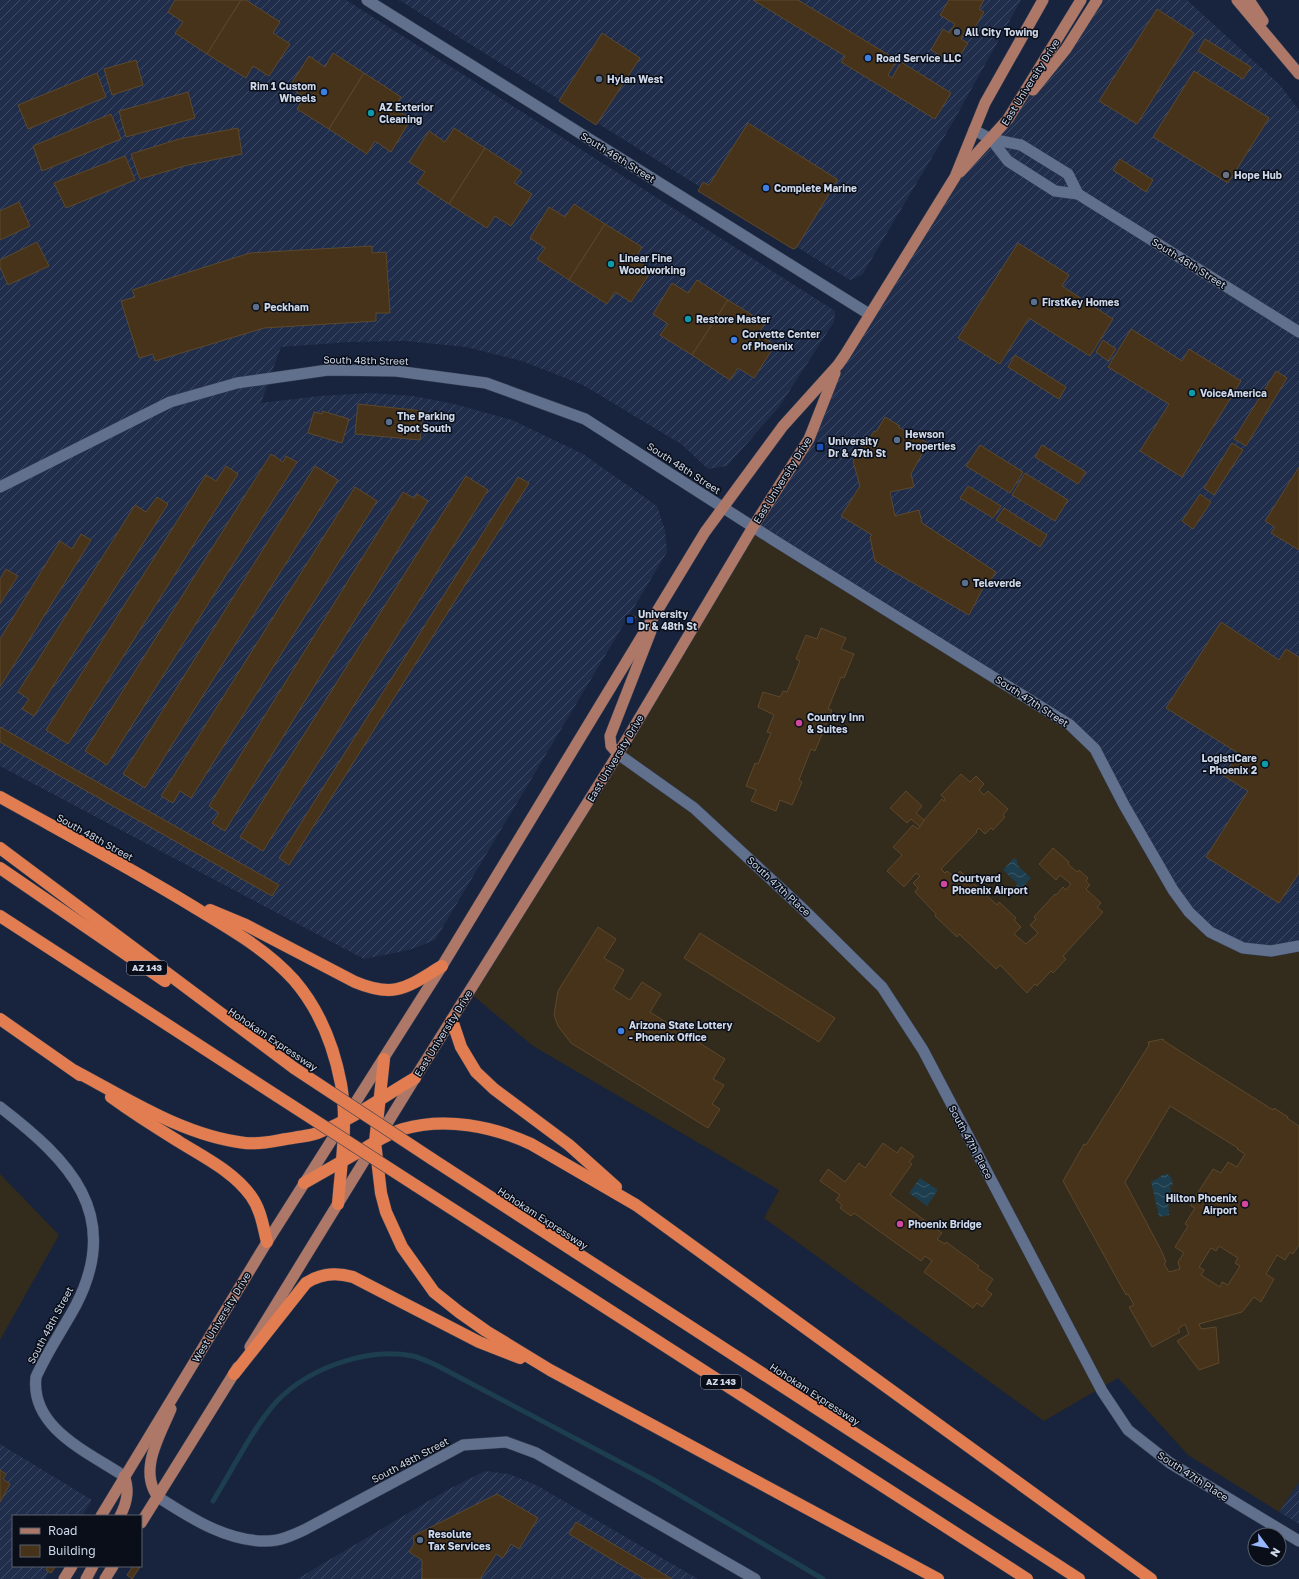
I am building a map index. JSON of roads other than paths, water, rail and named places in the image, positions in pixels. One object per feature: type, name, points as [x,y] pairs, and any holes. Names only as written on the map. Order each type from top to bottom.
[{"type":"highway","name":"South 48th Street","points":[[0,797],[178,897]]},
{"type":"highway","points":[[0,848],[294,1068]]},
{"type":"highway","name":"Hohokam Expressway","points":[[0,868],[294,1068],[432,1159],[1079,1579]]},
{"type":"highway","points":[[178,897],[246,925],[355,982],[373,989],[381,991],[400,990],[442,966]]},
{"type":"highway","points":[[178,897],[256,946],[294,981],[314,1009],[331,1045],[341,1084],[344,1120],[338,1204]]},
{"type":"highway","name":"AZ 143","points":[[0,916],[415,1186],[1027,1579]]},
{"type":"highway","points":[[0,1018],[141,1119],[221,1168],[238,1182],[251,1197],[258,1209],[267,1242]]},
{"type":"highway","points":[[452,1020],[458,1041],[464,1054],[480,1076],[494,1089],[569,1145],[636,1205]]},
{"type":"highway","points":[[384,1059],[375,1142],[378,1178],[386,1212],[402,1247],[422,1278],[434,1292],[459,1312],[550,1370],[938,1579]]},
{"type":"highway","points":[[75,1071],[156,1114],[184,1126],[217,1137],[246,1143],[272,1142],[308,1136],[344,1120],[415,1078]]},
{"type":"highway","points":[[304,1183],[375,1142],[403,1129],[422,1125],[453,1124],[484,1127],[516,1137],[532,1144],[636,1205],[1151,1579]]},
{"type":"highway","points":[[234,1374],[306,1283],[315,1278],[337,1274],[353,1277],[479,1342],[550,1370]]},
{"type":"main road","name":"East University Drive","points":[[375,1142],[618,754],[753,527],[808,439],[838,365],[955,177],[985,103],[1043,0]]},
{"type":"main road","name":"East University Drive","points":[[955,177],[1008,119],[1081,0]]},
{"type":"main road","points":[[1008,119],[1066,49],[1097,0]]},
{"type":"main road","points":[[1237,0],[1299,74]]},
{"type":"main road","points":[[1249,0],[1284,55]]},
{"type":"main road","name":"East University Drive","points":[[344,1120],[442,966],[660,606],[722,507],[783,426],[838,365]]},
{"type":"main road","points":[[618,754],[611,746],[610,736],[660,606]]},
{"type":"main road","name":"West University Drive","points":[[102,1515],[267,1242],[344,1120]]},
{"type":"main road","points":[[142,1521],[234,1374],[375,1142]]},
{"type":"main road","points":[[158,1497],[153,1490],[149,1478],[150,1464],[183,1379]]},
{"type":"main road","points":[[120,1515],[128,1489],[124,1476]]},
{"type":"main road","points":[[64,1579],[71,1567]]},
{"type":"main road","points":[[86,1579],[92,1567]]},
{"type":"main road","points":[[105,1579],[112,1567]]},
{"type":"street","name":"South 46th Street","points":[[367,0],[869,314]]},
{"type":"street","name":"South 46th Street","points":[[974,130],[990,139],[1021,145],[1068,174],[1078,194]]},
{"type":"street","name":"South 46th Street","points":[[990,139],[1008,161],[1055,191],[1078,194],[1299,332]]},
{"type":"street","name":"South 48th Street","points":[[0,487],[170,402],[237,383],[328,370],[396,371],[486,383],[584,419],[722,507]]},
{"type":"street","name":"South 47th Street","points":[[722,507],[1070,725],[1095,749],[1124,805],[1173,890],[1188,912],[1210,932],[1243,948],[1271,951],[1299,946]]},
{"type":"street","name":"South 47th Place","points":[[618,754],[694,808],[802,908],[882,987],[923,1050],[1102,1391],[1128,1430],[1170,1463],[1299,1541]]},
{"type":"street","name":"South 48th Street","points":[[0,1107],[35,1134],[64,1164],[82,1190],[91,1216],[93,1235],[92,1255],[88,1276],[76,1304],[36,1377],[36,1399],[42,1413],[50,1424],[72,1442],[124,1476]]},
{"type":"street","name":"South 48th Street","points":[[158,1497],[196,1520],[219,1531],[241,1538],[266,1541],[287,1537],[304,1530],[463,1446],[506,1442],[536,1453],[755,1579]]},
{"type":"water","points":[[1014,858],[1017,860],[1017,865],[1031,878],[1020,889],[1016,887],[1017,883],[1003,870]]},
{"type":"water","points":[[1167,1174],[1171,1177],[1173,1185],[1170,1186],[1171,1192],[1168,1193],[1169,1215],[1159,1217],[1151,1181]]},
{"type":"water","points":[[920,1178],[938,1190],[927,1206],[909,1193]]},
{"type":"waterway","points":[[213,1501],[259,1424],[277,1401],[290,1389],[322,1370],[358,1358],[395,1354],[413,1356],[436,1365],[654,1480],[823,1579]]},
{"type":"place","name":"All City Towing","points":[[957,32]]},
{"type":"place","name":"Road Service LLC","points":[[868,58]]},
{"type":"place","name":"Hylan West","points":[[599,79]]},
{"type":"place","name":"Rim 1 Custom Wheels","points":[[324,92]]},
{"type":"place","name":"AZ Exterior Cleaning","points":[[371,113]]},
{"type":"place","name":"Hope Hub","points":[[1226,175]]},
{"type":"place","name":"Complete Marine","points":[[766,188]]},
{"type":"place","name":"Linear Fine Woodworking","points":[[611,264]]},
{"type":"place","name":"FirstKey Homes","points":[[1034,302]]},
{"type":"place","name":"Peckham","points":[[256,307]]},
{"type":"place","name":"Restore Master","points":[[688,319]]},
{"type":"place","name":"Corvette Center of Phoenix","points":[[734,340]]},
{"type":"place","name":"VoiceAmerica","points":[[1192,393]]},
{"type":"place","name":"The Parking Spot South","points":[[389,422]]},
{"type":"place","name":"Hewson Properties","points":[[897,440]]},
{"type":"place","name":"University Dr & 47th St","points":[[820,447]]},
{"type":"place","name":"Televerde","points":[[965,583]]},
{"type":"place","name":"University Dr & 48th St","points":[[630,620]]},
{"type":"place","name":"Country Inn & Suites","points":[[799,723]]},
{"type":"place","name":"LogistiCare - Phoenix 2","points":[[1265,764]]},
{"type":"place","name":"Courtyard Phoenix Airport","points":[[944,884]]},
{"type":"place","name":"Arizona State Lottery - Phoenix Office","points":[[621,1031]]},
{"type":"place","name":"Hilton Phoenix Airport","points":[[1245,1204]]},
{"type":"place","name":"Phoenix Bridge","points":[[900,1224]]},
{"type":"place","name":"Resolute Tax Services","points":[[420,1540]]}]
